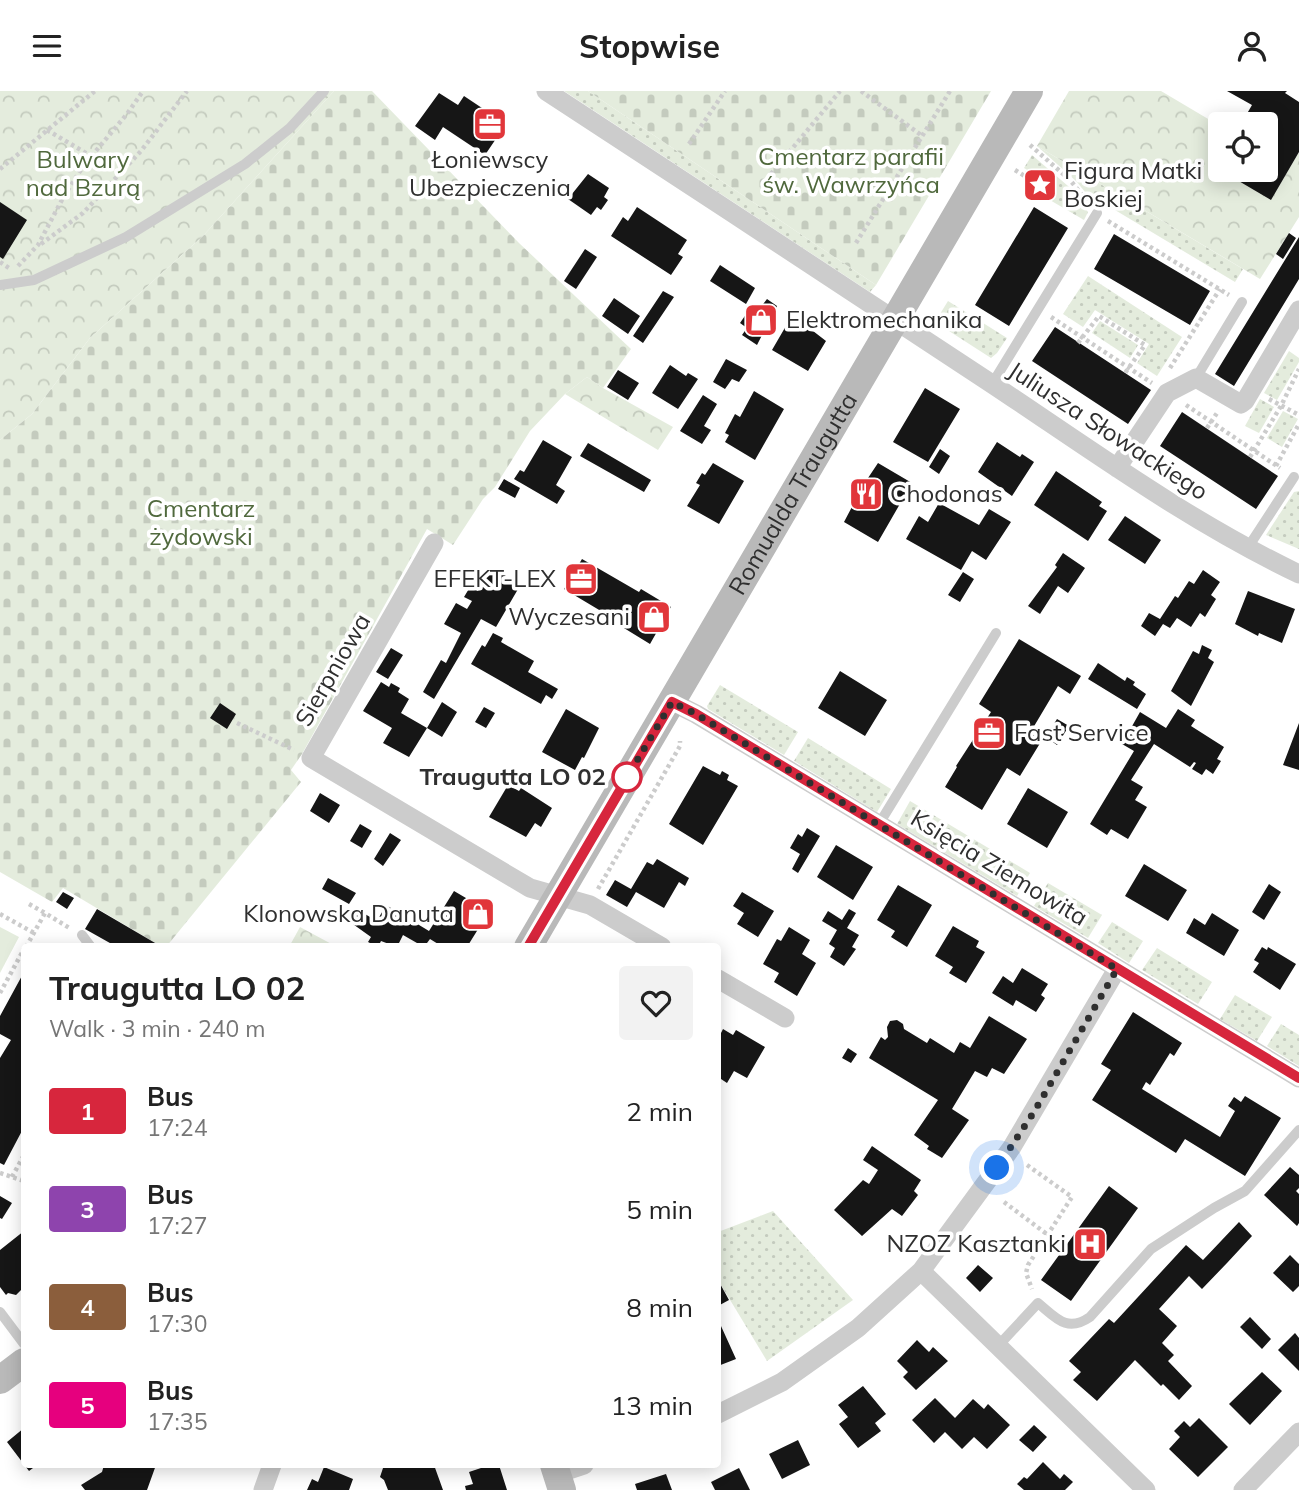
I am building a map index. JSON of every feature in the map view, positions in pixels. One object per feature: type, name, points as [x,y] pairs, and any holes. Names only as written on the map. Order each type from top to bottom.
[{"type":"street","name":"Juliusza Słowackiego","points":[[546,91],[1181,510],[1247,549],[1299,574]]},
{"type":"street","name":"Romualda Traugutta","points":[[530,943],[1029,91]]},
{"type":"street","points":[[1117,468],[1167,393],[1196,378],[1241,404],[1253,389],[1299,310]]},
{"type":"street","name":"Sierpniowa","points":[[434,543],[311,758],[530,888],[558,895]]},
{"type":"street","name":"Księcia Ziemowita","points":[[672,702],[1299,1078]]},
{"type":"street","points":[[558,895],[590,905],[655,943]]},
{"type":"street","points":[[721,1412],[782,1382],[804,1367],[858,1328],[920,1271],[1012,1147],[1117,969]]},
{"type":"street","points":[[721,981],[785,1018]]},
{"type":"street","points":[[920,1271],[1146,1490]]},
{"type":"street","points":[[0,1380],[21,1364]]},
{"type":"street","points":[[1243,1490],[1299,1432]]},
{"type":"street","points":[[263,1490],[271,1468]]},
{"type":"street","points":[[558,1476],[577,1468]]},
{"type":"lane","points":[[1,285],[34,280],[126,237],[245,164],[290,128],[324,91]]},
{"type":"lane","points":[[992,384],[1097,213]]},
{"type":"lane","points":[[1196,378],[1242,302]]},
{"type":"lane","points":[[1247,549],[1294,477]]},
{"type":"lane","points":[[879,824],[996,633]]},
{"type":"lane","points":[[82,935],[88,943]]},
{"type":"lane","points":[[998,1346],[1038,1303],[1059,1320],[1072,1325],[1080,1324],[1090,1317],[1151,1249],[1245,1191],[1299,1130]]},
{"type":"lane","points":[[0,1312],[21,1340]]},
{"type":"path","points":[[0,169],[94,91]]},
{"type":"path","points":[[38,246],[64,196],[91,156],[143,91]]},
{"type":"path","points":[[1,285],[38,246],[82,213],[141,151],[187,91]]},
{"type":"path","points":[[689,144],[725,91]]},
{"type":"path","points":[[771,174],[840,91]]},
{"type":"path","points":[[861,91],[922,135]]},
{"type":"path","points":[[856,243],[950,91]]},
{"type":"path","points":[[47,130],[91,156]]},
{"type":"path","points":[[1030,145],[1070,180],[1097,213],[1242,302]]},
{"type":"path","points":[[1015,170],[1031,180]]},
{"type":"path","points":[[1136,247],[1140,240]]},
{"type":"path","points":[[1189,279],[1192,272]]},
{"type":"path","points":[[1038,308],[1294,477]]},
{"type":"path","points":[[1078,343],[1099,316],[1144,345],[1125,373]]},
{"type":"path","points":[[1250,457],[1281,406],[1299,369]]},
{"type":"path","points":[[1253,389],[1299,415]]},
{"type":"path","points":[[1276,466],[1299,423]]},
{"type":"path","points":[[237,723],[302,754]]},
{"type":"path","points":[[590,905],[680,746],[680,734]]},
{"type":"path","points":[[29,904],[82,935]]},
{"type":"path","points":[[28,943],[45,913]]},
{"type":"path","points":[[0,914],[34,933]]},
{"type":"path","points":[[0,993],[21,955]]},
{"type":"path","points":[[12,1177],[21,1161]]},
{"type":"path","points":[[1027,1165],[1072,1197],[1028,1265],[1026,1273],[1038,1303]]},
{"type":"path","points":[[0,1173],[21,1180]]},
{"type":"path","points":[[1004,1202],[1048,1235]]},
{"type":"green space","name":"Bulwary nad Bzurą","points":[[0,91],[334,91],[203,236],[90,338],[32,414],[0,440]]},
{"type":"green space","name":"Cmentarz żydowski","points":[[334,91],[372,91],[519,243],[631,349],[603,388],[587,377],[565,394],[530,431],[495,487],[483,499],[453,545],[427,529],[291,770],[301,782],[169,943],[155,943],[63,888],[52,902],[0,872],[0,440],[32,414],[90,338],[203,236]]},
{"type":"green space","points":[[564,91],[588,91],[876,285],[870,292]]},
{"type":"green space","name":"Cmentarz parafii św. Wawrzyńca","points":[[588,91],[991,91],[876,285]]},
{"type":"green space","points":[[1069,91],[1161,91],[1208,119],[1208,182],[1241,182],[1271,199],[1299,152],[1299,217],[1260,279],[1037,146]]},
{"type":"green space","points":[[1037,146],[1243,269],[1235,282],[1085,192]]},
{"type":"green space","points":[[1032,155],[1075,192],[1088,212],[1084,220],[1043,196],[1051,184],[1024,168]]},
{"type":"green space","points":[[1088,276],[1182,337],[1157,376],[1137,363],[1149,344],[1095,310],[1083,327],[1063,314]]},
{"type":"green space","points":[[948,301],[1007,338],[997,353],[991,358],[935,322]]},
{"type":"green space","points":[[1100,321],[1138,345],[1130,358],[1092,333]]},
{"type":"green space","points":[[1289,351],[1299,358],[1299,362],[1277,400],[1264,393]]},
{"type":"green space","points":[[587,377],[673,427],[658,450],[565,394]]},
{"type":"green space","points":[[1260,399],[1274,407],[1259,433],[1245,426]]},
{"type":"green space","points":[[1283,411],[1298,419],[1282,447],[1267,438]]},
{"type":"green space","points":[[1299,491],[1299,549],[1266,535],[1294,492]]},
{"type":"green space","points":[[720,685],[798,732],[784,755],[708,709],[707,706]]},
{"type":"green space","points":[[808,738],[891,789],[877,812],[794,761]]},
{"type":"green space","points":[[910,801],[1030,873],[1017,896],[897,824]]},
{"type":"green space","points":[[1048,883],[1102,915],[1088,938],[1034,906]]},
{"type":"green space","points":[[1112,922],[1143,941],[1129,963],[1098,943]]},
{"type":"green space","points":[[0,927],[19,937],[0,973]]},
{"type":"green space","points":[[300,927],[330,943],[291,943]]},
{"type":"green space","points":[[1157,948],[1212,982],[1198,1004],[1142,970]]},
{"type":"green space","points":[[1235,995],[1272,1017],[1257,1041],[1220,1019]]},
{"type":"green space","points":[[1281,1024],[1299,1035],[1299,1066],[1267,1046]]},
{"type":"green space","points":[[773,1211],[853,1300],[767,1361],[721,1285],[721,1231]]},
{"type":"building","points":[[1227,91],[1287,91],[1285,93],[1299,102],[1299,152],[1271,200],[1240,182],[1278,182],[1278,112],[1248,112],[1252,105]]},
{"type":"building","points":[[439,93],[458,105],[464,96],[506,124],[485,155],[443,127],[435,140],[415,126]]},
{"type":"building","points":[[588,174],[609,188],[604,197],[608,200],[601,210],[597,207],[591,215],[568,199]]},
{"type":"building","points":[[0,202],[27,220],[3,259],[0,257]]},
{"type":"building","points":[[637,207],[687,240],[678,254],[683,257],[671,275],[611,236],[623,217],[628,221]]},
{"type":"building","points":[[1034,207],[1068,228],[1009,326],[975,305]]},
{"type":"building","points":[[1289,233],[1296,238],[1283,259],[1276,254]]},
{"type":"building","points":[[1114,234],[1210,291],[1190,325],[1094,269]]},
{"type":"building","points":[[1299,237],[1299,279],[1234,386],[1215,374]]},
{"type":"building","points":[[585,249],[597,257],[576,289],[564,281]]},
{"type":"building","points":[[720,265],[755,288],[746,304],[710,281]]},
{"type":"building","points":[[663,291],[674,297],[643,343],[633,336]]},
{"type":"building","points":[[614,298],[640,316],[628,334],[602,316]]},
{"type":"building","points":[[767,299],[777,306],[757,345],[742,335],[747,328],[740,323],[751,307],[757,312]]},
{"type":"building","points":[[790,319],[803,327],[804,324],[826,341],[808,371],[772,350]]},
{"type":"building","points":[[1055,327],[1151,390],[1128,424],[1032,361]]},
{"type":"building","points":[[726,359],[747,370],[739,382],[732,379],[725,389],[713,382]]},
{"type":"building","points":[[670,365],[686,376],[688,373],[698,379],[678,409],[652,393]]},
{"type":"building","points":[[618,370],[639,383],[628,400],[607,387]]},
{"type":"building","points":[[925,388],[960,409],[928,462],[893,442]]},
{"type":"building","points":[[754,391],[784,409],[755,460],[725,442],[729,435],[725,433],[735,414],[740,417]]},
{"type":"building","points":[[703,395],[717,404],[704,426],[711,430],[702,444],[680,431]]},
{"type":"building","points":[[1182,412],[1278,476],[1256,509],[1160,446]]},
{"type":"building","points":[[543,440],[572,457],[556,485],[565,491],[557,504],[514,479],[520,470],[524,472]]},
{"type":"building","points":[[997,442],[1020,457],[1022,454],[1034,462],[1012,496],[978,472]]},
{"type":"building","points":[[588,443],[651,480],[644,492],[580,456]]},
{"type":"building","points":[[940,449],[950,456],[939,474],[929,467]]},
{"type":"building","points":[[713,463],[744,481],[719,524],[687,506],[700,485],[696,483],[702,473],[705,475]]},
{"type":"building","points":[[878,463],[912,483],[878,542],[844,522]]},
{"type":"building","points":[[1056,471],[1102,502],[1099,506],[1107,511],[1088,541],[1034,505]]},
{"type":"building","points":[[504,479],[520,488],[515,498],[498,489]]},
{"type":"building","points":[[939,503],[979,525],[989,509],[1011,522],[986,560],[972,551],[961,570],[906,539],[919,516],[928,522]]},
{"type":"building","points":[[1125,516],[1161,540],[1145,564],[1108,540]]},
{"type":"building","points":[[1063,553],[1085,568],[1068,593],[1058,586],[1040,614],[1028,606],[1057,567],[1055,565]]},
{"type":"building","points":[[582,559],[671,607],[650,644],[564,589]]},
{"type":"building","points":[[491,568],[521,584],[496,627],[481,619],[434,699],[423,692],[441,660],[446,663],[461,633],[444,624],[456,603],[467,609],[472,601],[464,597],[470,587],[478,591]]},
{"type":"building","points":[[1203,570],[1220,582],[1211,595],[1216,599],[1205,617],[1200,613],[1191,627],[1177,618],[1170,628],[1163,624],[1155,636],[1141,626],[1149,613],[1160,619],[1175,596],[1178,598],[1189,581],[1194,584]]},
{"type":"building","points":[[963,572],[974,579],[960,602],[948,595]]},
{"type":"building","points":[[1248,591],[1295,609],[1282,643],[1259,633],[1258,636],[1235,624]]},
{"type":"building","points":[[493,633],[503,638],[501,642],[534,661],[528,672],[558,689],[552,699],[546,695],[541,704],[471,664]]},
{"type":"building","points":[[1019,639],[1081,676],[1070,694],[1058,686],[1030,733],[1042,740],[1020,776],[1007,768],[982,810],[945,787],[991,712],[979,704]]},
{"type":"building","points":[[1202,645],[1212,650],[1208,658],[1214,662],[1191,706],[1171,691],[1193,651],[1199,654]]},
{"type":"building","points":[[391,648],[403,655],[388,679],[376,672]]},
{"type":"building","points":[[1098,663],[1125,681],[1127,677],[1135,682],[1133,685],[1146,694],[1137,709],[1088,679]]},
{"type":"building","points":[[840,671],[887,700],[865,736],[818,708]]},
{"type":"building","points":[[381,682],[389,687],[391,683],[400,688],[398,692],[409,699],[401,713],[427,728],[409,757],[383,743],[392,728],[363,711]]},
{"type":"building","points":[[442,702],[457,712],[442,737],[427,728]]},
{"type":"building","points":[[220,703],[236,714],[227,729],[210,718]]},
{"type":"building","points":[[484,707],[495,713],[486,728],[475,722]]},
{"type":"building","points":[[566,709],[599,728],[575,770],[542,752]]},
{"type":"building","points":[[1178,709],[1195,720],[1191,726],[1224,747],[1217,759],[1221,761],[1213,774],[1206,769],[1202,775],[1192,769],[1196,763],[1190,767],[1154,744],[1131,780],[1143,787],[1135,800],[1147,807],[1128,839],[1111,829],[1107,835],[1090,824],[1134,751],[1122,744],[1140,712],[1166,728]]},
{"type":"building","points":[[1057,719],[1069,726],[1057,745],[1046,737]]},
{"type":"building","points":[[1299,723],[1299,770],[1283,765]]},
{"type":"building","points":[[703,766],[720,775],[722,771],[729,775],[727,780],[738,786],[703,845],[669,824]]},
{"type":"building","points":[[508,785],[519,791],[521,788],[552,808],[541,827],[535,823],[526,837],[489,817]]},
{"type":"building","points":[[1028,788],[1068,812],[1047,848],[1007,824]]},
{"type":"building","points":[[320,793],[340,805],[329,823],[310,811]]},
{"type":"building","points":[[360,824],[372,831],[362,848],[350,841]]},
{"type":"building","points":[[807,828],[820,836],[798,873],[792,869],[800,854],[790,848],[798,834],[802,837]]},
{"type":"building","points":[[390,833],[401,840],[383,866],[374,859]]},
{"type":"building","points":[[836,845],[873,867],[853,900],[817,877]]},
{"type":"building","points":[[657,859],[689,878],[685,886],[679,882],[664,908],[636,892],[627,907],[606,895],[615,880],[631,889],[647,862],[653,865]]},
{"type":"building","points":[[1144,864],[1187,890],[1168,921],[1125,896]]},
{"type":"building","points":[[328,878],[356,893],[349,904],[322,889]]},
{"type":"building","points":[[1269,884],[1281,892],[1264,920],[1252,912]]},
{"type":"building","points":[[898,885],[932,905],[907,947],[891,937],[895,931],[877,920]]},
{"type":"building","points":[[454,891],[483,908],[485,918],[469,943],[436,943],[430,939],[427,943],[417,943],[403,935],[399,943],[370,943],[368,942],[371,937],[350,922],[358,910],[377,921],[386,905],[429,931]]},
{"type":"building","points":[[63,892],[74,898],[67,909],[56,902]]},
{"type":"building","points":[[742,892],[774,911],[758,937],[737,924],[744,913],[733,906]]},
{"type":"building","points":[[97,909],[155,943],[110,943],[85,929]]},
{"type":"building","points":[[849,909],[856,913],[847,928],[859,935],[852,947],[856,949],[844,966],[830,957],[835,948],[829,944],[837,930],[822,921],[828,911],[842,920]]},
{"type":"building","points":[[1212,913],[1239,930],[1224,956],[1186,933],[1194,918],[1205,925]]},
{"type":"building","points":[[953,926],[979,941],[976,947],[985,952],[966,983],[949,973],[953,967],[935,956]]},
{"type":"building","points":[[789,927],[810,940],[802,954],[816,963],[797,996],[774,982],[779,973],[763,964],[777,939],[781,941]]},
{"type":"building","points":[[1262,947],[1267,950],[1268,947],[1296,964],[1280,990],[1253,972],[1259,963],[1254,960]]},
{"type":"building","points":[[1022,968],[1048,984],[1041,995],[1045,998],[1036,1012],[1016,1000],[1013,1006],[992,993],[1003,976],[1013,983]]},
{"type":"building","points":[[21,978],[21,1133],[4,1165],[0,1163],[0,1058],[11,1040],[0,1034],[0,1016]]},
{"type":"building","points":[[1133,1012],[1182,1043],[1174,1056],[1170,1053],[1150,1085],[1146,1082],[1142,1089],[1220,1137],[1235,1111],[1228,1106],[1234,1097],[1241,1102],[1245,1096],[1281,1118],[1245,1176],[1185,1139],[1176,1153],[1092,1100],[1111,1070],[1101,1064]]},
{"type":"building","points":[[989,1016],[1027,1039],[1004,1074],[992,1068],[987,1077],[975,1071],[952,1109],[969,1120],[942,1158],[927,1149],[929,1146],[914,1135],[938,1100],[869,1058],[881,1037],[885,1040],[888,1037],[887,1027],[890,1021],[897,1020],[903,1024],[904,1029],[927,1043],[930,1038],[954,1053],[960,1042],[970,1048]]},
{"type":"building","points":[[723,1029],[733,1035],[736,1030],[765,1047],[747,1078],[734,1071],[727,1083],[721,1079]]},
{"type":"building","points":[[848,1048],[857,1054],[851,1063],[842,1058]]},
{"type":"building","points":[[872,1146],[921,1180],[914,1191],[918,1195],[902,1216],[892,1209],[862,1236],[834,1210],[863,1180],[869,1184],[878,1170],[863,1160]]},
{"type":"building","points":[[1290,1167],[1299,1175],[1299,1188],[1296,1191],[1299,1194],[1297,1226],[1264,1195]]},
{"type":"building","name":"NZOZ Kasztanki","points":[[1109,1186],[1138,1208],[1071,1301],[1041,1280]]},
{"type":"building","points":[[0,1196],[12,1203],[2,1219],[0,1218]]},
{"type":"building","points":[[1239,1222],[1252,1236],[1202,1289],[1189,1276],[1159,1309],[1177,1326],[1162,1343],[1174,1355],[1168,1361],[1192,1386],[1179,1400],[1135,1360],[1097,1401],[1073,1380],[1081,1372],[1069,1361],[1109,1319],[1114,1323],[1186,1245],[1203,1260]]},
{"type":"building","points":[[21,1233],[21,1290],[16,1295],[6,1295],[0,1287],[0,1250]]},
{"type":"building","points":[[1290,1255],[1299,1264],[1299,1286],[1293,1292],[1273,1273]]},
{"type":"building","points":[[978,1265],[993,1278],[980,1292],[966,1278]]},
{"type":"building","points":[[721,1285],[729,1300],[721,1304]]},
{"type":"building","points":[[1250,1317],[1271,1339],[1262,1349],[1240,1327]]},
{"type":"building","points":[[721,1326],[736,1359],[721,1365]]},
{"type":"building","points":[[1295,1333],[1299,1338],[1299,1371],[1278,1350]]},
{"type":"building","points":[[917,1340],[929,1352],[933,1347],[948,1361],[916,1390],[903,1377],[908,1372],[897,1361]]},
{"type":"building","points":[[1262,1372],[1282,1391],[1250,1425],[1229,1404]]},
{"type":"building","points":[[863,1386],[886,1414],[875,1423],[881,1431],[858,1448],[839,1424],[848,1417],[838,1405]]},
{"type":"building","points":[[935,1398],[955,1418],[973,1399],[984,1409],[988,1404],[1010,1425],[987,1449],[974,1437],[962,1449],[945,1432],[934,1443],[912,1420]]},
{"type":"building","points":[[1199,1418],[1228,1447],[1198,1477],[1169,1449],[1180,1437],[1174,1431],[1184,1421],[1190,1427]]},
{"type":"building","points":[[1034,1425],[1047,1437],[1033,1452],[1019,1440]]},
{"type":"building","points":[[21,1430],[21,1460],[7,1442]]},
{"type":"building","points":[[798,1440],[810,1465],[782,1479],[769,1454]]},
{"type":"building","points":[[1043,1462],[1060,1479],[1064,1474],[1073,1482],[1065,1490],[1024,1490],[1017,1484],[1024,1477],[1027,1479]]},
{"type":"building","points":[[103,1468],[155,1468],[147,1490],[85,1490],[81,1485],[102,1472]]},
{"type":"building","points":[[324,1468],[353,1479],[349,1490],[307,1490],[312,1479],[318,1482]]},
{"type":"building","points":[[383,1468],[435,1468],[443,1490],[388,1490],[380,1477]]},
{"type":"building","points":[[481,1468],[500,1468],[507,1490],[466,1490],[465,1486],[473,1484],[469,1472]]},
{"type":"building","points":[[739,1468],[750,1490],[715,1490],[711,1482]]},
{"type":"building","points":[[666,1474],[672,1490],[637,1490],[635,1484]]},
{"type":"bus line","name":"1","points":[[530,943],[672,702],[1299,1078]]},
{"type":"place","name":"Łoniewscy Ubezpieczenia","points":[[490,124]]},
{"type":"place","name":"Figura Matki Boskiej","points":[[1040,185]]},
{"type":"place","name":"Elektromechanika","points":[[761,320]]},
{"type":"place","name":"Chodonas","points":[[866,494]]},
{"type":"place","name":"EFEKT-LEX","points":[[581,579]]},
{"type":"place","name":"Wyczesani","points":[[654,617]]},
{"type":"place","name":"Fast Service","points":[[989,733]]},
{"type":"place","name":"Traugutta LO 02","points":[[627,777]]},
{"type":"place","name":"Klonowska Danuta","points":[[478,914]]},
{"type":"place","name":"NZOZ Kasztanki","points":[[1090,1244]]},
{"type":"route","points":[[627,777],[626,779],[672,702],[1117,969],[1034,1112],[997,1168]]}]
